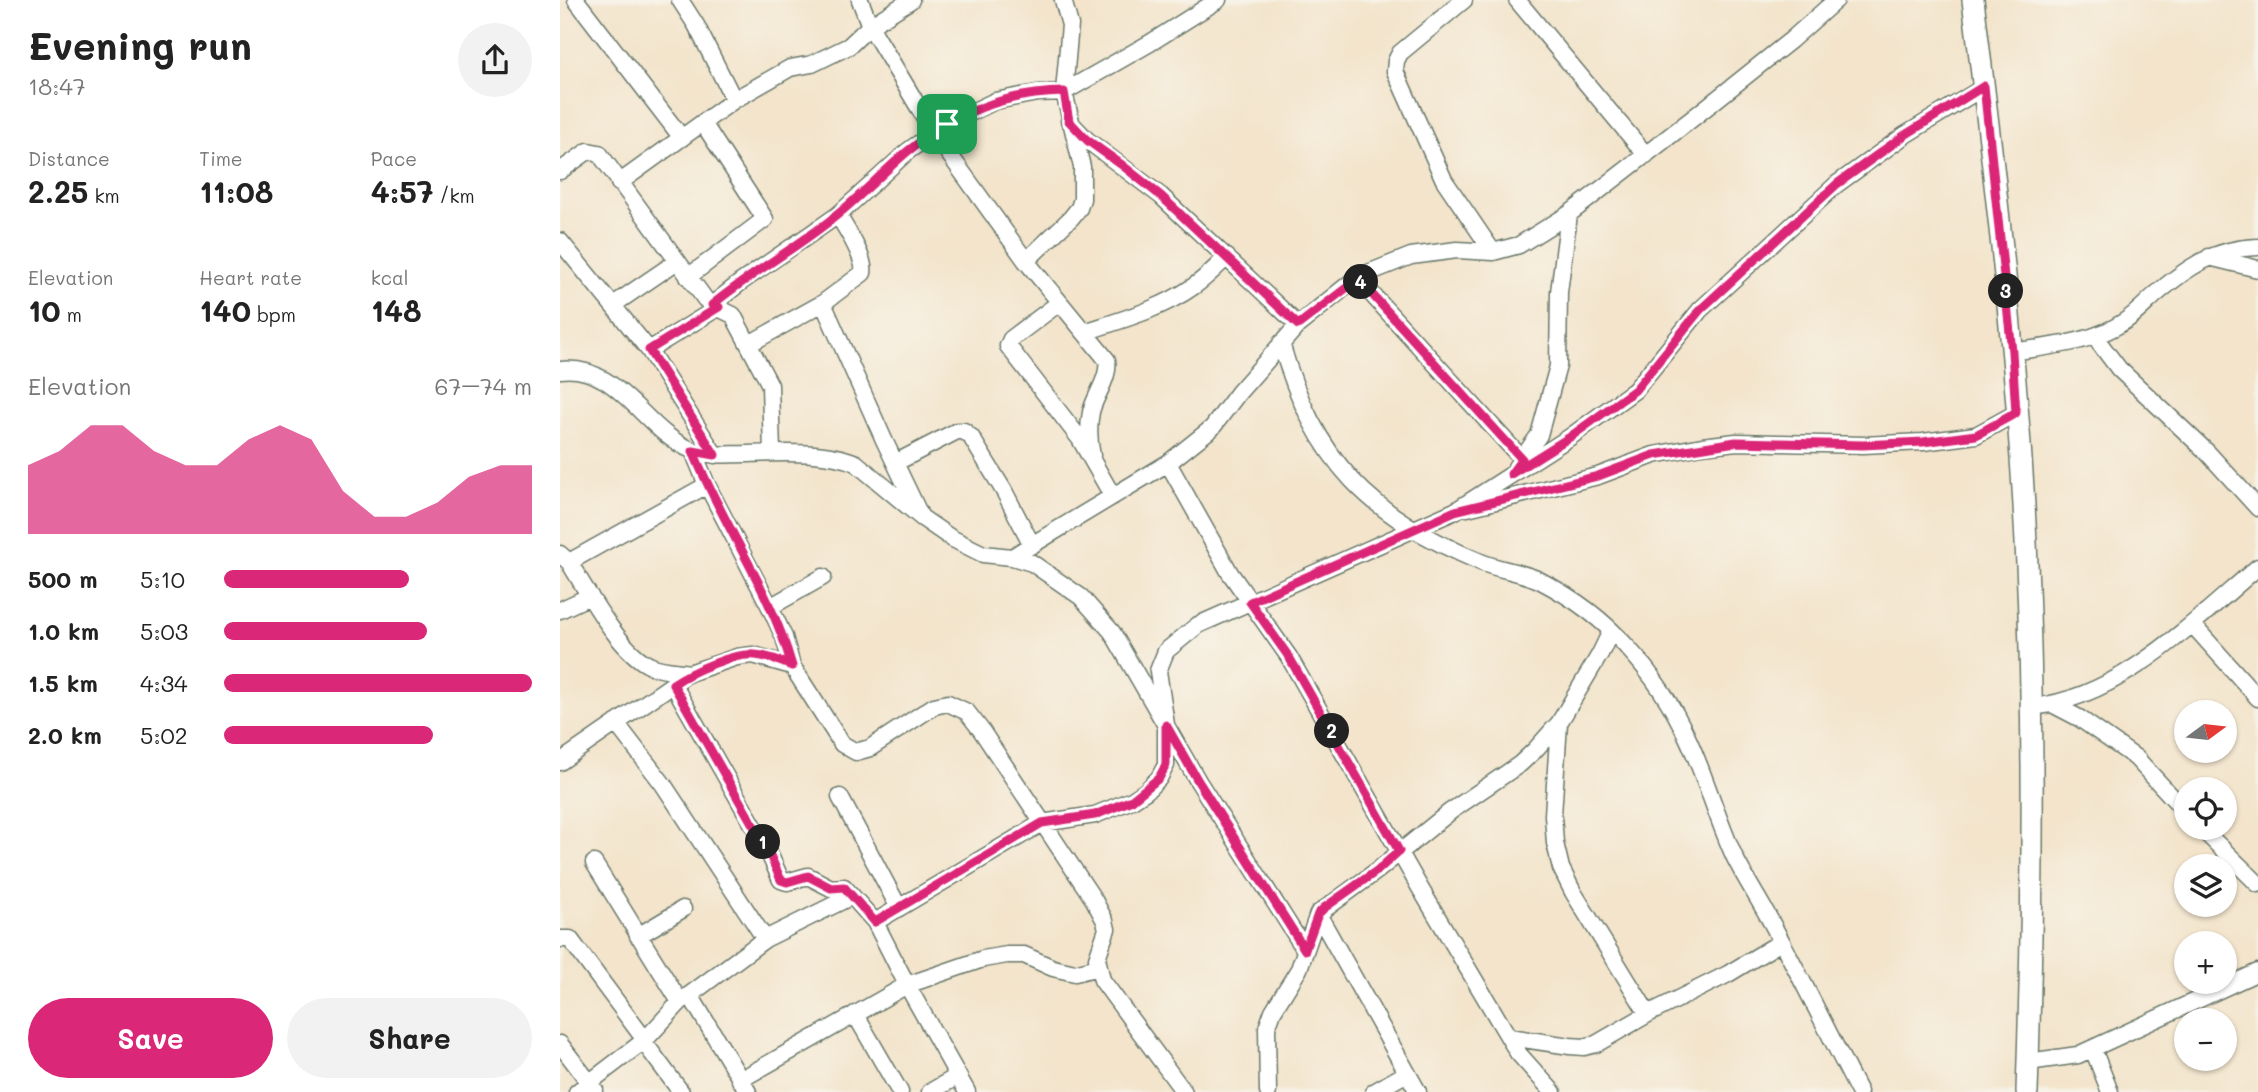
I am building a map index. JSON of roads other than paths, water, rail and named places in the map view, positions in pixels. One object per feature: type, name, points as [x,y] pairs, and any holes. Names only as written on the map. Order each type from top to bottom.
[{"type":"street","points":[[576,0],[682,138]]},
{"type":"street","points":[[680,0],[696,25],[734,100]]},
{"type":"street","points":[[860,0],[870,26],[934,132],[1026,261],[1104,354],[1108,367],[1091,412],[1089,429],[1092,456]]},
{"type":"street","points":[[619,184],[734,100],[790,68],[812,64],[849,46],[870,26],[911,0]]},
{"type":"street","points":[[1026,261],[1071,218],[1082,199],[1082,167],[1064,92],[1070,25],[1063,0]]},
{"type":"street","points":[[649,350],[716,306],[741,282],[838,215],[908,151],[934,132],[995,101],[1037,93],[1064,92],[1218,0]]},
{"type":"street","points":[[1464,0],[1400,53],[1395,71],[1444,180],[1493,252]]},
{"type":"street","points":[[1517,0],[1646,155]]},
{"type":"street","points":[[1012,557],[1167,463],[1212,428],[1281,342],[1298,325],[1358,279],[1423,254],[1457,250],[1493,252],[1519,245],[1569,214],[1646,155],[1791,40],[1836,0]]},
{"type":"street","points":[[1973,0],[2012,352],[2027,562],[2033,832],[2027,1092]]},
{"type":"street","points":[[1455,511],[1570,437],[1635,390],[1700,310],[1837,184],[1905,135],[1984,86]]},
{"type":"street","points":[[1069,121],[1087,140],[1161,196],[1298,325]]},
{"type":"street","points":[[688,276],[765,219],[703,123]]},
{"type":"street","points":[[560,171],[589,151],[596,151],[688,276],[716,306],[733,314],[771,389],[772,453]]},
{"type":"street","points":[[1511,474],[1539,435],[1558,366],[1559,292],[1569,214]]},
{"type":"street","points":[[748,344],[823,303],[863,273],[865,269],[838,215]]},
{"type":"street","points":[[560,241],[649,350],[715,455]]},
{"type":"street","points":[[2012,352],[2094,336],[2125,321],[2164,287],[2208,256],[2234,248],[2258,247]]},
{"type":"street","points":[[2208,256],[2258,269]]},
{"type":"street","points":[[1084,332],[1129,317],[1182,294],[1227,257]]},
{"type":"street","points":[[613,305],[677,262]]},
{"type":"street","points":[[1358,279],[1522,459]]},
{"type":"street","points":[[823,303],[922,518]]},
{"type":"street","points":[[1059,303],[1010,339],[1008,346],[1043,388],[1092,456],[1112,495]]},
{"type":"street","points":[[2094,336],[2119,369],[2207,453],[2258,508]]},
{"type":"street","points":[[1281,342],[1293,385],[1332,456],[1364,494],[1387,513],[1453,550],[1538,580],[1576,602],[1628,647],[1662,691],[1688,740],[1736,859],[1859,1092]]},
{"type":"street","points":[[560,370],[580,369],[609,383],[635,404],[658,430],[693,451],[715,455],[772,453],[844,458],[856,463],[950,538],[983,554],[1012,557],[1032,563],[1081,597],[1112,632],[1198,781],[1305,950]]},
{"type":"street","points":[[875,922],[1042,823],[1095,815],[1132,800],[1146,791],[1159,778],[1166,765],[1166,725],[1158,671],[1166,651],[1198,625],[1413,528],[1455,511],[1598,476],[1654,455],[1690,448],[1736,442],[1863,445],[1923,442],[1976,435],[2016,413]]},
{"type":"street","points":[[895,463],[957,431],[964,431],[971,437],[1004,491],[1032,545]]},
{"type":"street","points":[[693,451],[707,485],[771,607],[784,637],[792,666],[842,744],[856,752],[870,748],[934,706],[948,703],[967,712],[1094,900],[1107,929],[1098,949],[1098,967],[1102,980],[1184,1092]]},
{"type":"street","points":[[1167,463],[1230,573],[1289,657],[1399,851],[1523,1060],[1553,1092]]},
{"type":"street","points":[[689,673],[651,666],[633,656],[565,558],[707,485]]},
{"type":"street","points":[[2032,707],[2054,705],[2119,678],[2192,624],[2258,567]]},
{"type":"street","points":[[771,607],[823,577]]},
{"type":"street","points":[[560,610],[590,596]]},
{"type":"street","points":[[2192,624],[2258,698]]},
{"type":"street","points":[[1268,1092],[1267,1028],[1273,1011],[1291,984],[1318,914],[1451,811],[1520,764],[1559,723],[1601,654],[1611,631]]},
{"type":"street","points":[[560,761],[689,673],[737,657],[753,655],[792,666]]},
{"type":"street","points":[[673,684],[768,851],[781,880],[787,882],[808,876],[831,888],[844,887],[875,922],[967,1092]]},
{"type":"street","points":[[2054,705],[2079,718],[2136,758],[2174,799]]},
{"type":"street","points":[[616,723],[663,784],[765,939]]},
{"type":"street","points":[[1559,723],[1553,815],[1555,843],[1561,868],[1648,1014]]},
{"type":"street","points":[[840,797],[899,908]]},
{"type":"street","points":[[2213,840],[2258,884]]},
{"type":"street","points":[[594,863],[638,936],[744,1086],[855,1014],[907,985],[983,959],[1024,955],[1054,968],[1075,972],[1098,967]]},
{"type":"street","points":[[560,1044],[588,1089],[644,1040],[685,999],[765,939],[852,896]]},
{"type":"street","points":[[638,936],[683,909]]},
{"type":"street","points":[[1318,914],[1418,1092]]},
{"type":"street","points":[[560,939],[570,939],[681,1092]]},
{"type":"street","points":[[1509,1037],[1584,1046],[1602,1041],[1782,942]]},
{"type":"street","points":[[2028,1062],[2078,1055],[2258,972]]},
{"type":"street","points":[[855,1014],[900,1092]]},
{"type":"street","points":[[2093,1049],[2110,1092]]},
{"type":"street","points":[[1374,1092],[1407,1073]]},
{"type":"street","points":[[930,1092],[958,1076]]}]
